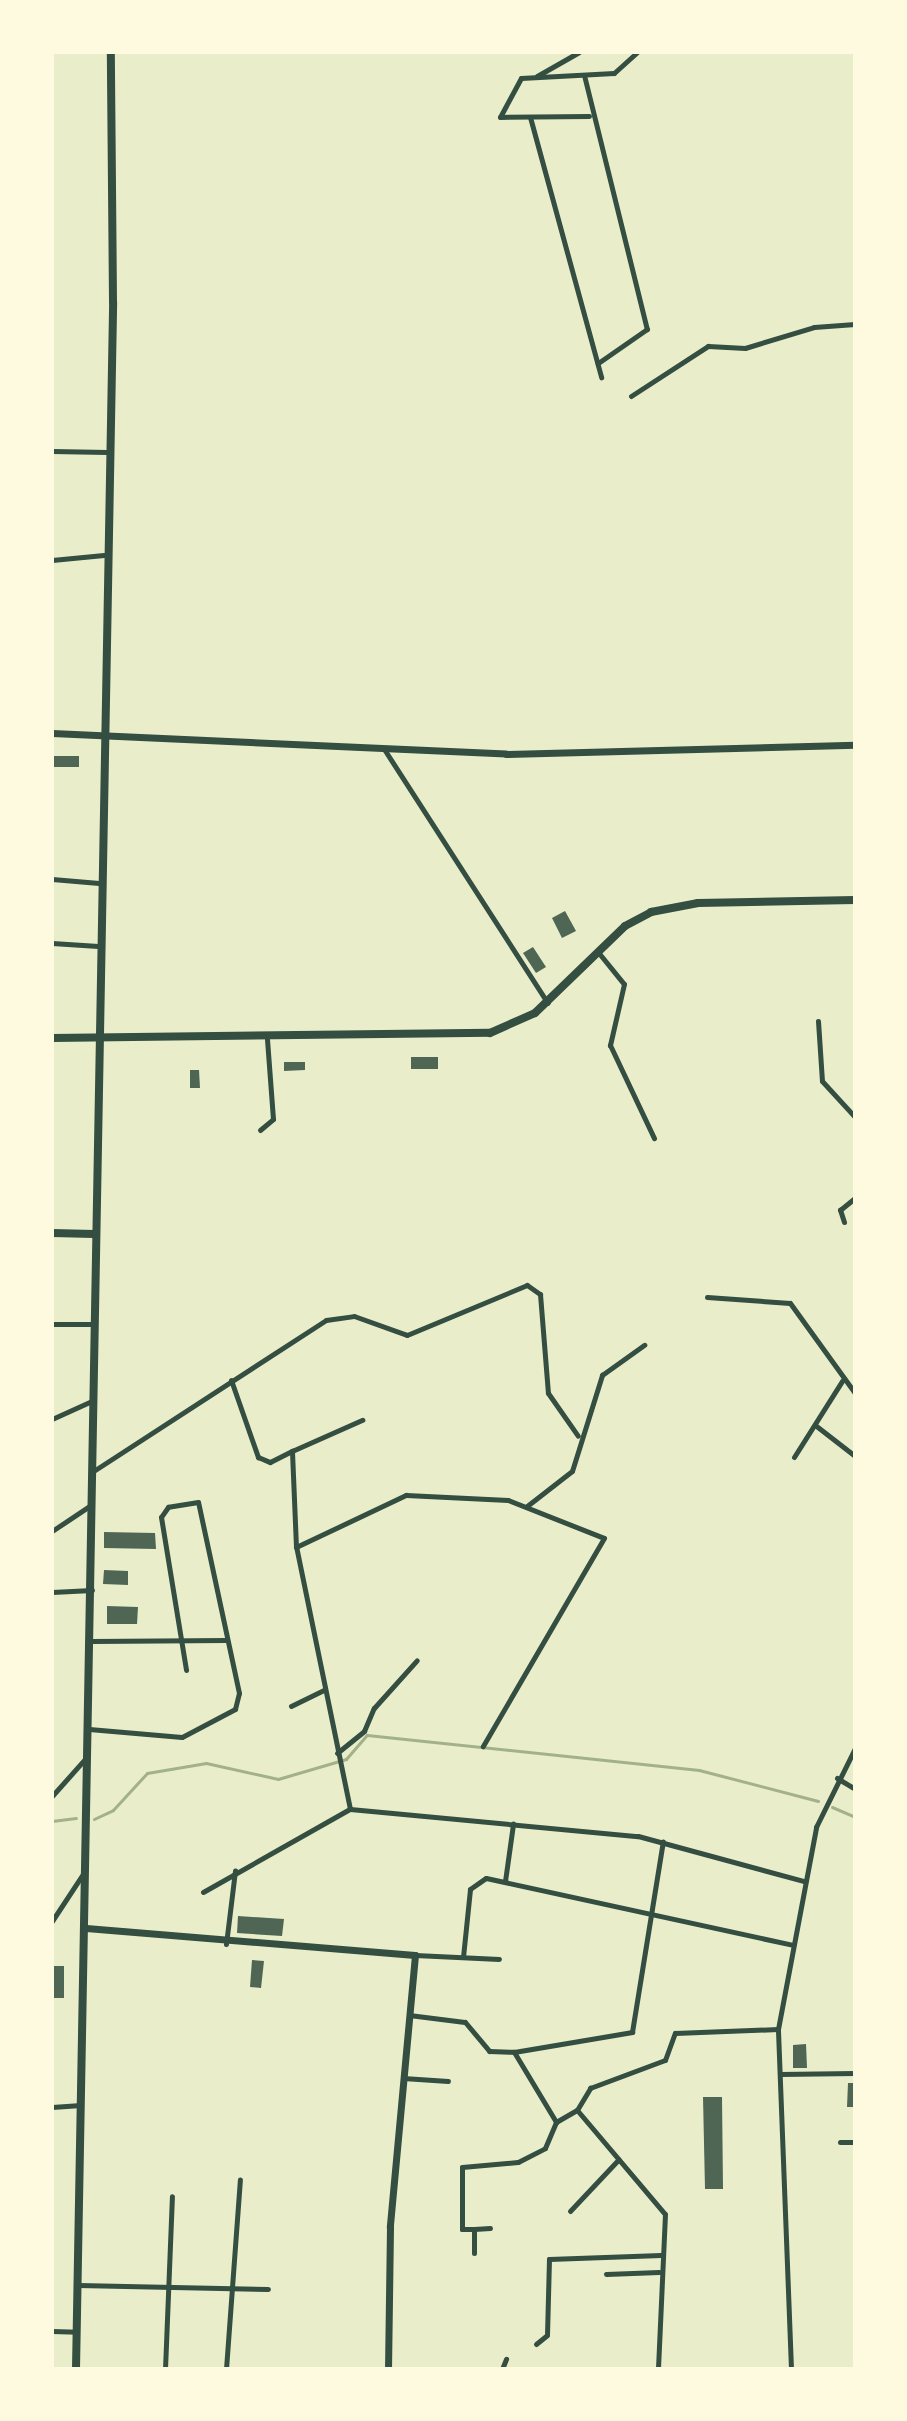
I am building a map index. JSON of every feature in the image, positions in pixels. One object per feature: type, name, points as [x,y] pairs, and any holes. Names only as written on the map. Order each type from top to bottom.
[{"type":"main road","points":[[76,2369],[95,1470],[94,1234],[111,52]]},
{"type":"main road","points":[[52,1038],[267,1039],[475,1035],[523,1021],[548,1003],[625,926],[665,907],[855,900]]},
{"type":"main road","points":[[52,1233],[94,1234]]},
{"type":"street","points":[[532,78],[579,52]]},
{"type":"street","points":[[589,116],[500,117],[521,78],[623,70],[637,52]]},
{"type":"street","points":[[584,75],[589,116],[647,329],[598,363]]},
{"type":"street","points":[[530,117],[601,377]]},
{"type":"street","points":[[631,396],[708,346],[745,348],[814,327],[855,324]]},
{"type":"street","points":[[52,451],[107,452]]},
{"type":"street","points":[[52,560],[104,555]]},
{"type":"street","points":[[52,733],[102,732],[518,754],[855,745]]},
{"type":"street","points":[[383,748],[548,1003]]},
{"type":"street","points":[[52,879],[99,883]]},
{"type":"street","points":[[52,943],[98,946]]},
{"type":"street","points":[[597,952],[624,984],[610,1045],[654,1138]]},
{"type":"street","points":[[818,1021],[822,1081],[855,1117]]},
{"type":"street","points":[[260,1130],[273,1119],[267,1039]]},
{"type":"street","points":[[844,1222],[840,1210],[855,1198]]},
{"type":"street","points":[[95,1470],[231,1380],[336,1317],[407,1335],[527,1285],[542,1303],[548,1393],[578,1436]]},
{"type":"street","points":[[707,1297],[790,1303],[842,1381],[855,1393]]},
{"type":"street","points":[[52,1324],[93,1324]]},
{"type":"street","points":[[527,1506],[572,1471],[578,1436],[602,1375],[644,1345]]},
{"type":"street","points":[[231,1380],[258,1457],[270,1462],[362,1420]]},
{"type":"street","points":[[794,1457],[842,1381]]},
{"type":"street","points":[[52,1419],[95,1400]]},
{"type":"street","points":[[815,1425],[855,1456]]},
{"type":"street","points":[[292,1451],[296,1547],[350,1809]]},
{"type":"street","points":[[296,1547],[406,1495],[527,1506],[604,1538],[483,1746]]},
{"type":"street","points":[[89,1729],[182,1737],[235,1709],[226,1640],[198,1502],[168,1507],[161,1517],[186,1670]]},
{"type":"street","points":[[52,1531],[94,1503]]},
{"type":"street","points":[[52,1592],[93,1590]]},
{"type":"street","points":[[92,1641],[226,1640]]},
{"type":"street","points":[[338,1754],[364,1731],[374,1708],[417,1660]]},
{"type":"street","points":[[291,1706],[324,1690]]},
{"type":"street","points":[[791,2369],[778,2029],[804,1881],[837,1778],[855,1750]]},
{"type":"street","points":[[52,1796],[88,1755]]},
{"type":"street","points":[[837,1778],[855,1789]]},
{"type":"street","points":[[203,1892],[235,1870],[350,1809],[663,1841],[804,1881]]},
{"type":"street","points":[[505,1881],[513,1824]]},
{"type":"street","points":[[409,2015],[460,2020],[489,2051],[514,2052],[632,2032],[663,1841]]},
{"type":"street","points":[[52,1921],[85,1869]]},
{"type":"street","points":[[226,1944],[235,1870]]},
{"type":"street","points":[[463,1957],[472,1883],[505,1881],[652,1909],[793,1945]]},
{"type":"street","points":[[86,1928],[226,1944],[499,1959]]},
{"type":"street","points":[[388,2369],[390,2227],[415,1955]]},
{"type":"street","points":[[490,2228],[462,2229],[462,2167],[518,2162],[545,2148],[556,2122],[577,2110],[598,2083],[665,2060],[675,2033],[778,2029]]},
{"type":"street","points":[[514,2052],[556,2122]]},
{"type":"street","points":[[780,2074],[855,2073]]},
{"type":"street","points":[[403,2078],[448,2081]]},
{"type":"street","points":[[52,2107],[81,2105]]},
{"type":"street","points":[[577,2110],[665,2214],[659,2272],[658,2369]]},
{"type":"street","points":[[840,2142],[855,2142]]},
{"type":"street","points":[[570,2211],[619,2159]]},
{"type":"street","points":[[226,2369],[240,2180]]},
{"type":"street","points":[[165,2369],[172,2196]]},
{"type":"street","points":[[474,2229],[474,2253]]},
{"type":"street","points":[[536,2344],[547,2335],[549,2259],[661,2255]]},
{"type":"street","points":[[606,2274],[659,2272]]},
{"type":"street","points":[[77,2285],[268,2289]]},
{"type":"street","points":[[52,2331],[77,2332]]},
{"type":"street","points":[[502,2369],[506,2359]]},
{"type":"building","points":[[54,756],[79,756],[79,767],[54,767]]},
{"type":"building","points":[[565,911],[576,931],[562,938],[552,918]]},
{"type":"building","points":[[533,947],[546,967],[536,973],[523,953]]},
{"type":"building","points":[[411,1057],[438,1057],[438,1069],[411,1069]]},
{"type":"building","points":[[284,1062],[305,1062],[305,1070],[284,1071]]},
{"type":"building","points":[[190,1070],[199,1070],[200,1088],[190,1088]]},
{"type":"building","points":[[104,1532],[155,1533],[156,1549],[104,1548]]},
{"type":"building","points":[[104,1570],[128,1571],[128,1585],[103,1584]]},
{"type":"building","points":[[107,1606],[138,1607],[137,1624],[107,1624]]},
{"type":"building","points":[[238,1916],[284,1919],[282,1936],[237,1933]]},
{"type":"building","points":[[252,1960],[264,1961],[261,1988],[250,1987]]},
{"type":"building","points":[[52,1966],[64,1966],[64,1998],[52,1998]]},
{"type":"building","points":[[806,2044],[807,2068],[793,2068],[793,2045]]},
{"type":"building","points":[[848,2083],[855,2083],[855,2107],[847,2107]]},
{"type":"building","points":[[703,2097],[722,2097],[723,2189],[705,2189]]},
{"type":"waterway","points":[[94,1819],[113,1810],[147,1773],[206,1763],[278,1779],[346,1759],[367,1735],[699,1770],[818,1801]]},
{"type":"waterway","points":[[832,1807],[855,1817]]},
{"type":"waterway","points":[[52,1821],[76,1818]]}]
